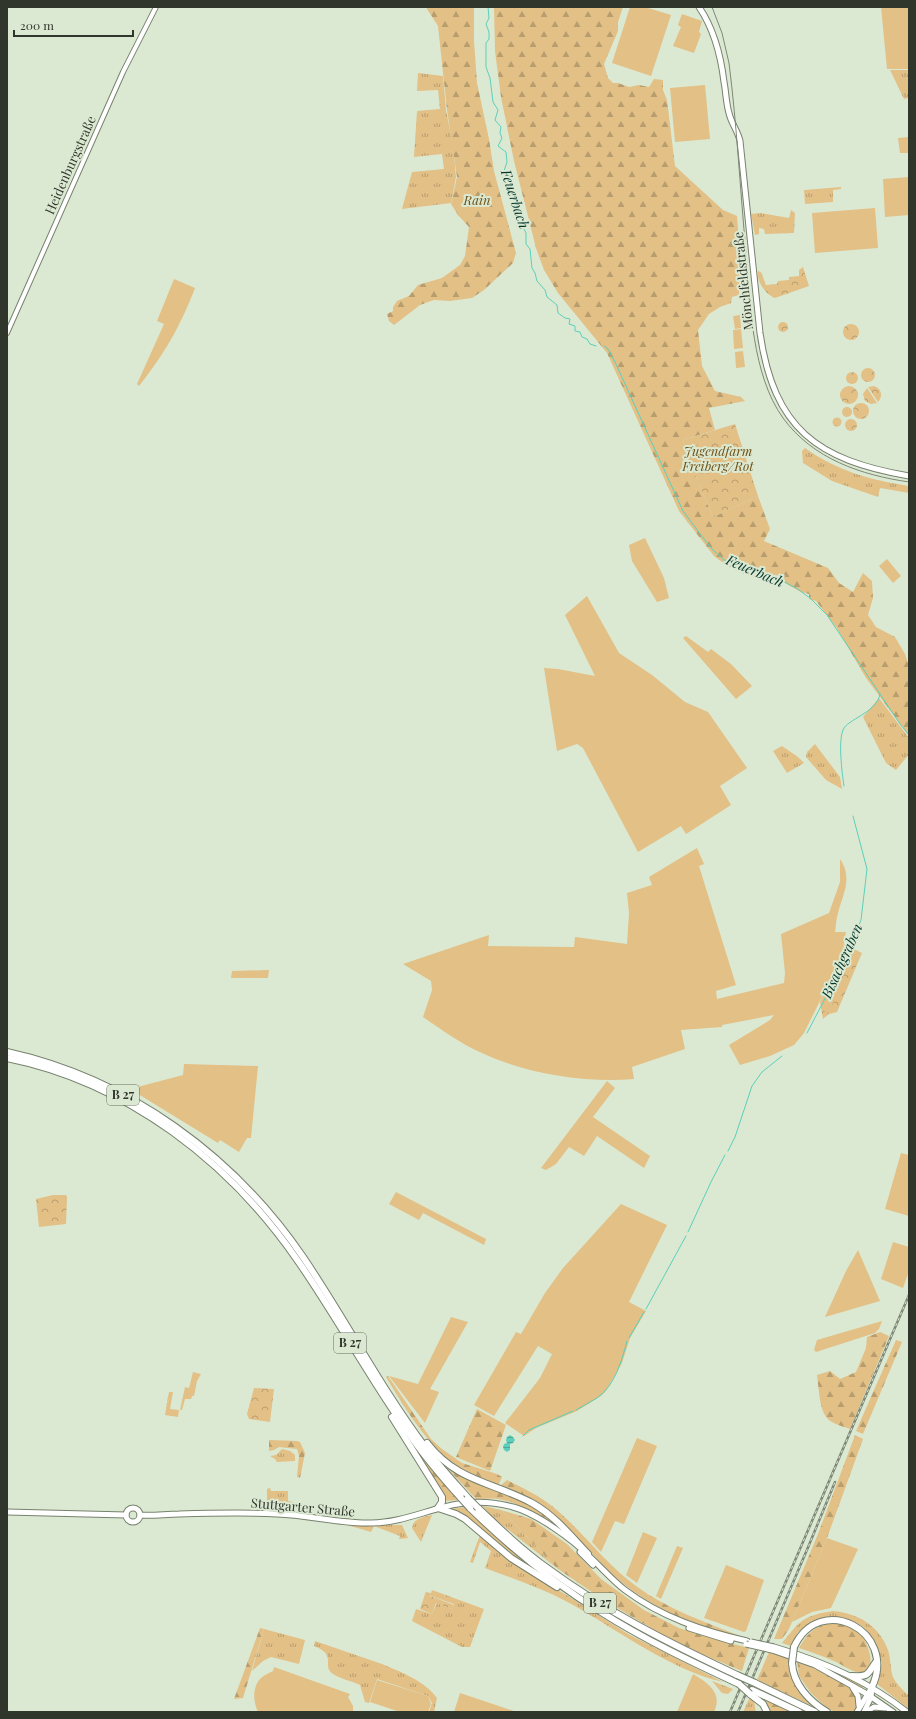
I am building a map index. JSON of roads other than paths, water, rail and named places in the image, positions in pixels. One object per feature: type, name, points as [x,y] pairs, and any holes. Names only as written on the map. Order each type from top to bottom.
[{"type":"highway","name":"B 27","points":[[7,1052],[46,1062],[76,1073],[131,1099],[180,1130],[263,1206],[302,1257],[412,1428],[439,1464],[468,1498],[526,1552],[584,1594],[650,1632],[815,1712]]},
{"type":"highway","name":"B 27","points":[[7,1058],[42,1067],[76,1079],[134,1106],[223,1169]]},
{"type":"highway","name":"B 27","points":[[237,1182],[298,1260],[381,1391],[424,1454],[462,1501],[500,1537],[524,1558],[582,1600],[647,1639],[737,1683],[751,1692],[798,1712]]},
{"type":"highway","points":[[381,1391],[385,1405],[442,1497],[442,1502],[438,1508]]},
{"type":"highway","points":[[412,1428],[420,1434],[437,1454],[465,1475],[520,1497],[543,1510],[563,1527],[588,1554]]},
{"type":"highway","name":"B 27","points":[[438,1508],[456,1514],[465,1519],[511,1558],[574,1598],[582,1600]]},
{"type":"highway","points":[[827,1712],[801,1689],[794,1675],[792,1663],[794,1647],[802,1634],[815,1624],[829,1620],[844,1621],[858,1628],[868,1637],[874,1649],[877,1660],[876,1676],[872,1687]]},
{"type":"highway","points":[[852,1676],[868,1674],[872,1670],[877,1660]]},
{"type":"highway","name":"B 27","points":[[751,1692],[763,1704],[767,1712]]},
{"type":"main road","name":"Mönchfeldstraße","points":[[700,7],[707,20],[718,51],[728,112],[740,141],[761,340],[766,369],[774,392],[786,412],[798,427],[824,449],[858,465],[879,471],[909,476]]},
{"type":"main road","name":"Stuttgarter Straße","points":[[140,1515],[264,1513],[300,1516],[348,1523],[370,1523],[394,1521],[462,1501],[513,1507],[539,1518],[564,1536]]},
{"type":"main road","name":"Stuttgarter Straße","points":[[126,1514],[129,1509],[134,1508],[138,1510],[140,1515]]},
{"type":"main road","name":"Stuttgarter Straße","points":[[7,1512],[126,1514]]},
{"type":"main road","name":"Stuttgarter Straße","points":[[126,1514],[128,1519],[131,1521],[137,1520],[140,1515]]},
{"type":"main road","points":[[564,1536],[588,1554],[625,1590],[655,1610],[676,1620],[702,1629],[813,1659],[852,1676],[872,1687],[907,1712]]},
{"type":"main road","points":[[564,1536],[623,1591],[661,1616],[696,1631],[747,1642]]},
{"type":"main road","points":[[773,1649],[815,1665],[850,1684],[893,1712]]},
{"type":"main road","points":[[850,1684],[858,1696],[858,1710]]},
{"type":"main road","points":[[865,1712],[872,1687]]},
{"type":"main road","points":[[858,1710],[869,1696]]},
{"type":"main road","points":[[865,1712],[876,1707],[888,1708]]},
{"type":"street","name":"Heidenburgstraße","points":[[7,332],[123,72],[156,7]]},
{"type":"water","points":[[510,1435],[515,1440],[510,1444],[510,1450],[507,1452],[503,1447],[504,1444],[507,1443],[507,1437]]},
{"type":"waterway","name":"Feuerbach","points":[[488,7],[489,18],[486,24],[489,32],[489,39],[486,43],[486,67],[490,78],[493,102],[498,110],[495,120],[501,127],[500,133],[502,138],[498,146],[506,152],[507,162],[504,171],[513,184],[511,193],[517,202],[517,212],[521,216],[520,221],[526,233],[526,244],[530,249],[532,268],[537,281],[545,290],[547,297],[557,305],[558,313],[565,318],[570,319],[569,324],[575,326],[575,331],[580,332],[582,337],[587,339],[590,344],[596,346]]},
{"type":"waterway","name":"Feuerbach","points":[[604,346],[608,349],[615,362],[683,511],[704,539],[724,560],[775,577],[796,588],[810,598],[827,615],[900,724],[909,735]]},
{"type":"waterway","name":"Bisachgraben","points":[[844,786],[841,765],[841,742],[843,730],[850,722],[874,706],[878,701],[880,694]]},
{"type":"waterway","name":"Bisachgraben","points":[[807,1033],[839,972],[861,920],[867,869],[853,816]]},
{"type":"waterway","name":"Bisachgraben","points":[[728,1151],[735,1137],[752,1086],[762,1072],[782,1056]]},
{"type":"waterway","name":"Bisachgraben","points":[[688,1232],[725,1155]]},
{"type":"waterway","name":"Bisachgraben","points":[[646,1309],[686,1236]]},
{"type":"waterway","name":"Bisachgraben","points":[[629,1338],[644,1312]]},
{"type":"waterway","name":"Bisachgraben","points":[[576,1410],[597,1398],[609,1387],[617,1372],[627,1341]]},
{"type":"waterway","name":"Bisachgraben","points":[[523,1436],[529,1430],[573,1411]]},
{"type":"tram line","points":[[712,7],[722,33],[729,63],[754,338],[765,381],[773,401],[783,418],[795,432],[823,454],[839,463],[873,475],[909,482]]},
{"type":"railway","points":[[730,1712],[909,1295]]},
{"type":"railway","points":[[738,1712],[835,1482]]},
{"type":"park label","name":"Rain","points":[[477,200]]},
{"type":"park label","name":"Jugendfarm Freiberg/Rot","points":[[718,458]]}]
